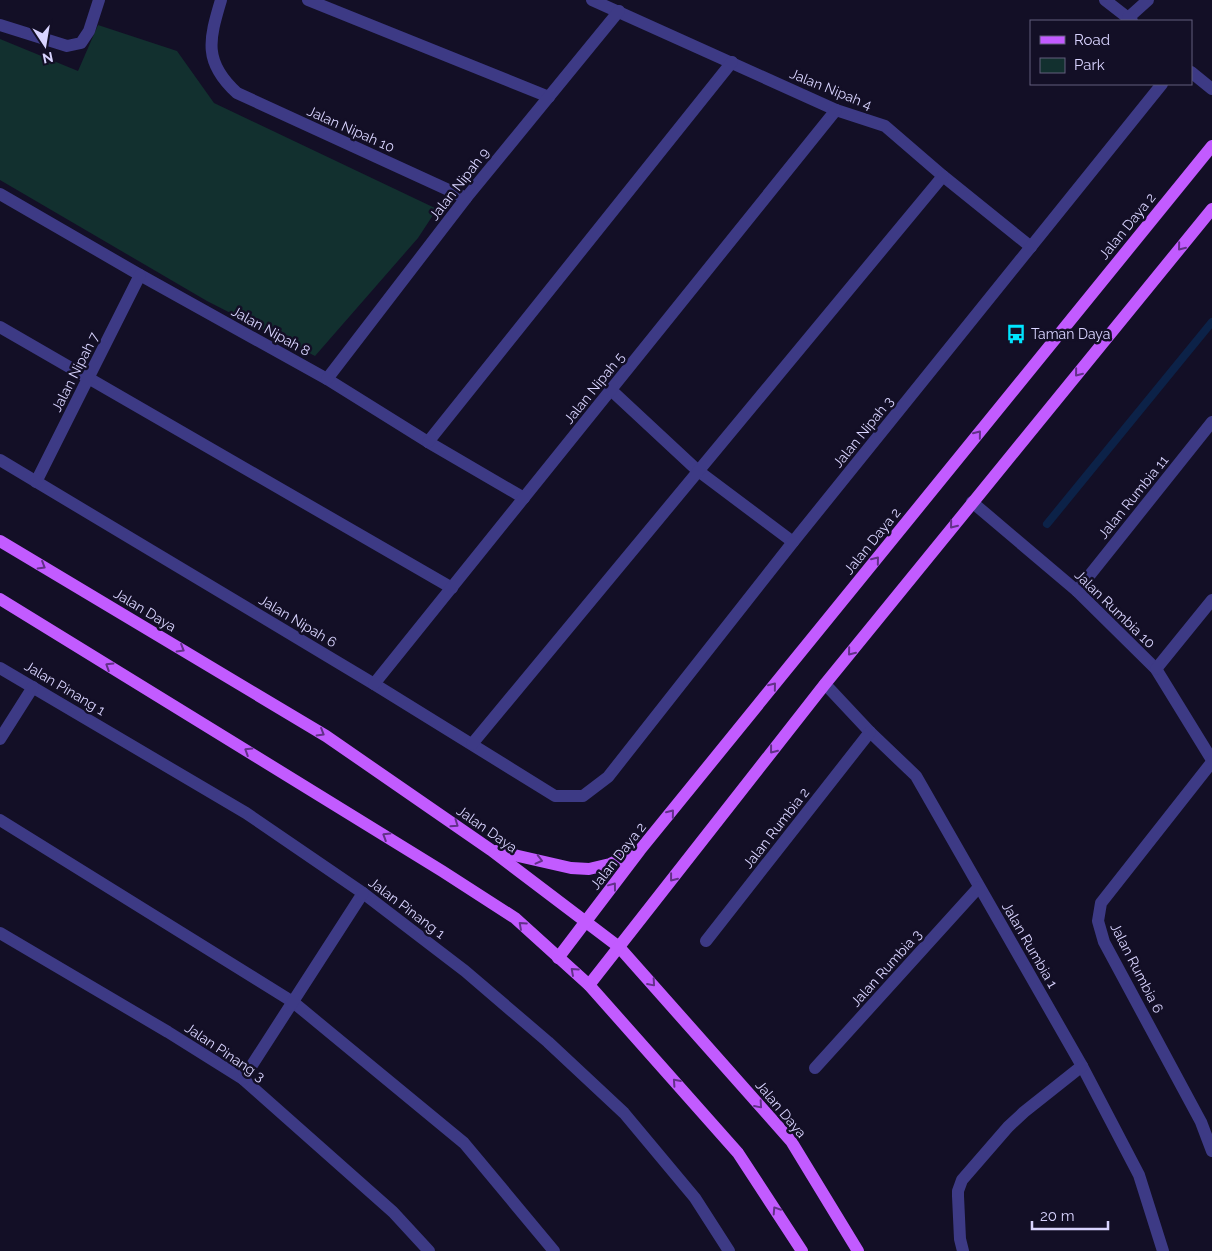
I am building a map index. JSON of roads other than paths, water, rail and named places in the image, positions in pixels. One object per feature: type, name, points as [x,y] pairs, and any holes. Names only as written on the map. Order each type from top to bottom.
[{"type":"main road","name":"Jalan Daya 2","points":[[558,958],[640,850],[1212,146]]},
{"type":"main road","points":[[589,985],[825,684],[1212,209]]},
{"type":"main road","name":"Jalan Daya","points":[[0,541],[326,736],[492,850],[620,947],[791,1142],[858,1251]]},
{"type":"main road","points":[[0,599],[442,870],[515,918],[589,985],[738,1153],[802,1251]]},
{"type":"main road","points":[[492,850],[571,868],[589,869],[610,864],[640,850]]},
{"type":"street","points":[[0,25],[67,46],[81,43],[89,31],[99,0]]},
{"type":"street","name":"Jalan Nipah 10","points":[[221,0],[210,40],[212,55],[217,70],[225,82],[237,92],[466,198]]},
{"type":"street","points":[[308,0],[549,97]]},
{"type":"street","name":"Jalan Nipah 4","points":[[592,0],[612,6],[836,110],[885,126],[1032,248]]},
{"type":"street","points":[[1106,0],[1130,20],[1148,0]]},
{"type":"street","name":"Jalan Nipah 9","points":[[327,379],[466,198],[549,97],[612,6]]},
{"type":"street","points":[[428,442],[732,62]]},
{"type":"street","points":[[1192,73],[1212,89]]},
{"type":"street","name":"Jalan Nipah 3","points":[[583,796],[608,777],[793,542],[1032,248],[1161,85]]},
{"type":"street","name":"Jalan Nipah 5","points":[[374,684],[836,110]]},
{"type":"street","points":[[472,744],[943,176]]},
{"type":"street","name":"Jalan Nipah 8","points":[[0,194],[140,275],[327,379],[428,442],[524,498]]},
{"type":"street","name":"Jalan Nipah 7","points":[[36,482],[140,275]]},
{"type":"street","points":[[0,327],[87,379],[452,588]]},
{"type":"street","points":[[611,390],[698,470],[793,542]]},
{"type":"street","name":"Jalan Rumbia 11","points":[[1077,591],[1212,422]]},
{"type":"street","name":"Jalan Nipah 6","points":[[0,460],[374,684],[556,796],[583,796]]},
{"type":"street","name":"Jalan Rumbia 10","points":[[972,502],[1077,591],[1156,669],[1212,761]]},
{"type":"street","points":[[1156,669],[1212,600]]},
{"type":"street","name":"Jalan Pinang 1","points":[[0,668],[246,813],[363,893],[465,971],[548,1042],[624,1113],[695,1198],[729,1251]]},
{"type":"street","name":"Jalan Rumbia 1","points":[[825,684],[870,732],[916,776],[1082,1066],[1139,1174],[1163,1251]]},
{"type":"street","points":[[0,739],[33,686]]},
{"type":"street","name":"Jalan Rumbia 2","points":[[706,941],[870,732]]},
{"type":"street","name":"Jalan Rumbia 6","points":[[1212,761],[1101,903],[1098,922],[1104,942],[1201,1122],[1212,1151]]},
{"type":"street","points":[[0,820],[293,1002],[464,1143],[554,1251]]},
{"type":"street","name":"Jalan Rumbia 3","points":[[815,1068],[979,887]]},
{"type":"street","points":[[243,1079],[363,893]]},
{"type":"street","name":"Jalan Pinang 3","points":[[0,933],[168,1032],[243,1079],[393,1212],[428,1251]]},
{"type":"street","points":[[963,1251],[960,1239],[958,1196],[962,1180],[1013,1122],[1082,1066]]},
{"type":"waterway","points":[[1047,524],[1212,322]]},
{"type":"place","name":"Taman Daya","points":[[1016,334]]}]
